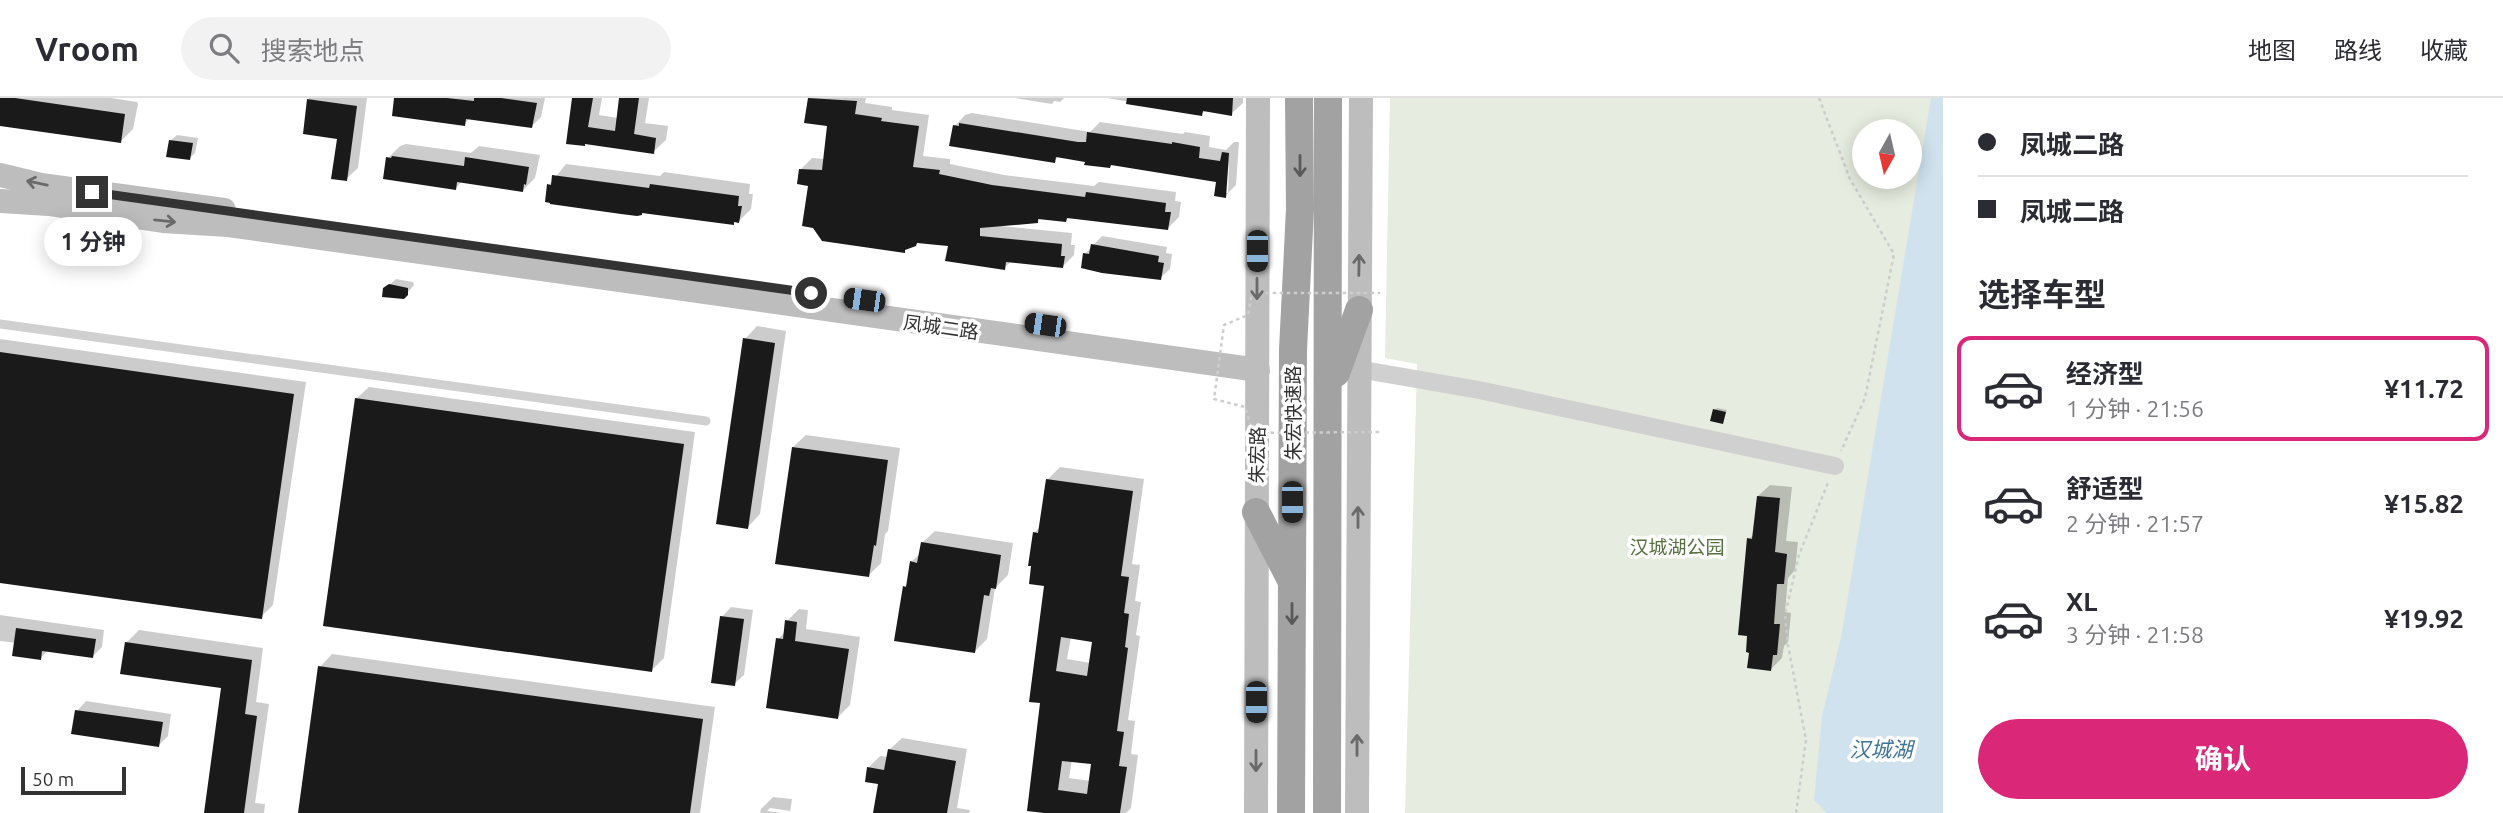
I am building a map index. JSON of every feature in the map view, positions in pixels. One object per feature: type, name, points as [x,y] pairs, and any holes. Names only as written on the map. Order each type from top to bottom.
[{"type":"highway","name":"朱宏快速路","points":[[1291,813],[1293,350],[1300,209],[1299,98]]},
{"type":"highway","name":"朱宏快速路","points":[[1327,813],[1328,98]]},
{"type":"highway","points":[[1328,396],[1359,310]]},
{"type":"highway","points":[[1256,512],[1292,580]]},
{"type":"main road","name":"朱宏路","points":[[1256,813],[1258,98]]},
{"type":"main road","points":[[1357,813],[1361,98]]},
{"type":"main road","name":"凤城二路","points":[[0,175],[41,185],[1258,362]]},
{"type":"main road","name":"凤城二路","points":[[0,201],[49,204],[163,221],[228,225],[1258,362]]},
{"type":"street","points":[[1358,369],[1479,390],[1835,466]]},
{"type":"lane","points":[[0,324],[706,421]]},
{"type":"path","points":[[1379,432],[1253,433],[1245,407],[1214,399],[1224,325],[1248,315],[1252,293],[1380,293]]},
{"type":"green space","name":"汉城湖公园","points":[[1390,98],[1943,98],[1943,813],[1405,813],[1417,364],[1385,358]]},
{"type":"water","name":"汉城湖","points":[[1931,98],[1943,98],[1943,813],[1827,813],[1814,800],[1822,716],[1841,638],[1916,189],[1922,189],[1922,152]]},
{"type":"building","points":[[0,98],[125,114],[121,143],[0,126]]},
{"type":"building","points":[[394,98],[474,101],[474,98],[501,98],[537,103],[532,128],[466,119],[465,126],[392,116]]},
{"type":"building","points":[[572,98],[593,98],[588,127],[615,131],[619,98],[639,98],[634,134],[656,138],[654,154],[585,144],[566,144]]},
{"type":"building","points":[[808,98],[857,101],[855,114],[919,126],[913,167],[940,170],[939,174],[992,185],[1085,197],[1086,192],[1166,203],[1165,212],[1171,212],[1168,230],[1067,218],[1066,222],[1038,219],[1038,223],[980,228],[980,236],[1062,244],[1061,256],[1065,256],[1063,268],[1006,262],[1005,270],[945,261],[948,246],[917,243],[905,250],[905,253],[822,241],[813,228],[802,226],[808,186],[797,184],[799,169],[822,170],[827,126],[804,123]]},
{"type":"building","points":[[1127,98],[1233,98],[1232,116],[1203,111],[1202,116],[1126,104]]},
{"type":"building","points":[[307,99],[357,106],[347,181],[331,179],[337,139],[303,134]]},
{"type":"building","points":[[959,123],[1078,142],[1086,142],[1087,132],[1172,142],[1200,147],[1199,158],[1220,161],[1222,152],[1229,153],[1226,198],[1214,196],[1216,182],[1111,165],[1110,168],[1084,165],[1085,162],[1056,157],[1055,163],[949,146],[953,125],[959,126]]},
{"type":"building","points":[[169,140],[193,143],[190,160],[166,157]]},
{"type":"building","points":[[386,157],[464,166],[465,157],[529,167],[523,192],[457,182],[456,190],[383,179]]},
{"type":"building","points":[[552,175],[739,196],[738,206],[742,206],[739,223],[734,222],[734,225],[642,213],[637,216],[550,204],[545,202],[547,184],[551,185]]},
{"type":"building","points":[[1091,244],[1159,256],[1158,262],[1164,263],[1161,280],[1081,268],[1083,253],[1089,254]]},
{"type":"building","points":[[389,284],[408,288],[408,295],[404,299],[382,297],[383,288]]},
{"type":"building","points":[[743,338],[775,343],[748,529],[716,524]]},
{"type":"building","points":[[0,352],[294,394],[262,619],[0,583]]},
{"type":"building","points":[[355,398],[684,444],[652,672],[323,626]]},
{"type":"building","points":[[1713,409],[1726,412],[1723,424],[1710,421]]},
{"type":"building","points":[[792,447],[888,460],[869,577],[775,564]]},
{"type":"building","points":[[1046,479],[1133,491],[1121,576],[1129,577],[1124,613],[1129,614],[1125,647],[1128,648],[1117,731],[1124,732],[1119,766],[1127,767],[1120,813],[1027,811],[1040,703],[1029,702],[1044,586],[1029,584],[1031,566],[1028,566],[1033,532],[1038,533]],"holes":[[[1061,637],[1092,642],[1087,676],[1056,671]],[[1062,761],[1091,764],[1087,794],[1058,790]]]},
{"type":"building","points":[[1757,496],[1780,498],[1775,552],[1787,554],[1784,584],[1777,584],[1774,624],[1780,624],[1777,655],[1773,655],[1771,671],[1747,668],[1747,636],[1738,635],[1747,538],[1752,539]]},
{"type":"building","points":[[921,542],[1001,555],[996,589],[991,588],[989,596],[984,595],[975,653],[894,641],[903,586],[906,587],[910,561],[917,563]]},
{"type":"building","points":[[720,616],[744,619],[735,686],[711,683]]},
{"type":"building","points":[[785,620],[797,622],[795,641],[849,649],[838,719],[766,708],[776,638],[783,639]]},
{"type":"building","points":[[16,628],[96,639],[93,658],[42,651],[41,660],[12,656]]},
{"type":"building","points":[[125,642],[252,660],[245,714],[257,716],[244,813],[204,813],[221,688],[120,674]]},
{"type":"building","points":[[318,666],[703,719],[690,813],[298,813]]},
{"type":"building","points":[[75,710],[163,722],[159,747],[71,734]]},
{"type":"building","points":[[888,749],[956,761],[947,813],[873,813],[878,784],[865,782],[867,767],[884,770]]},
{"type":"route","points":[[92,192],[811,293]]}]
